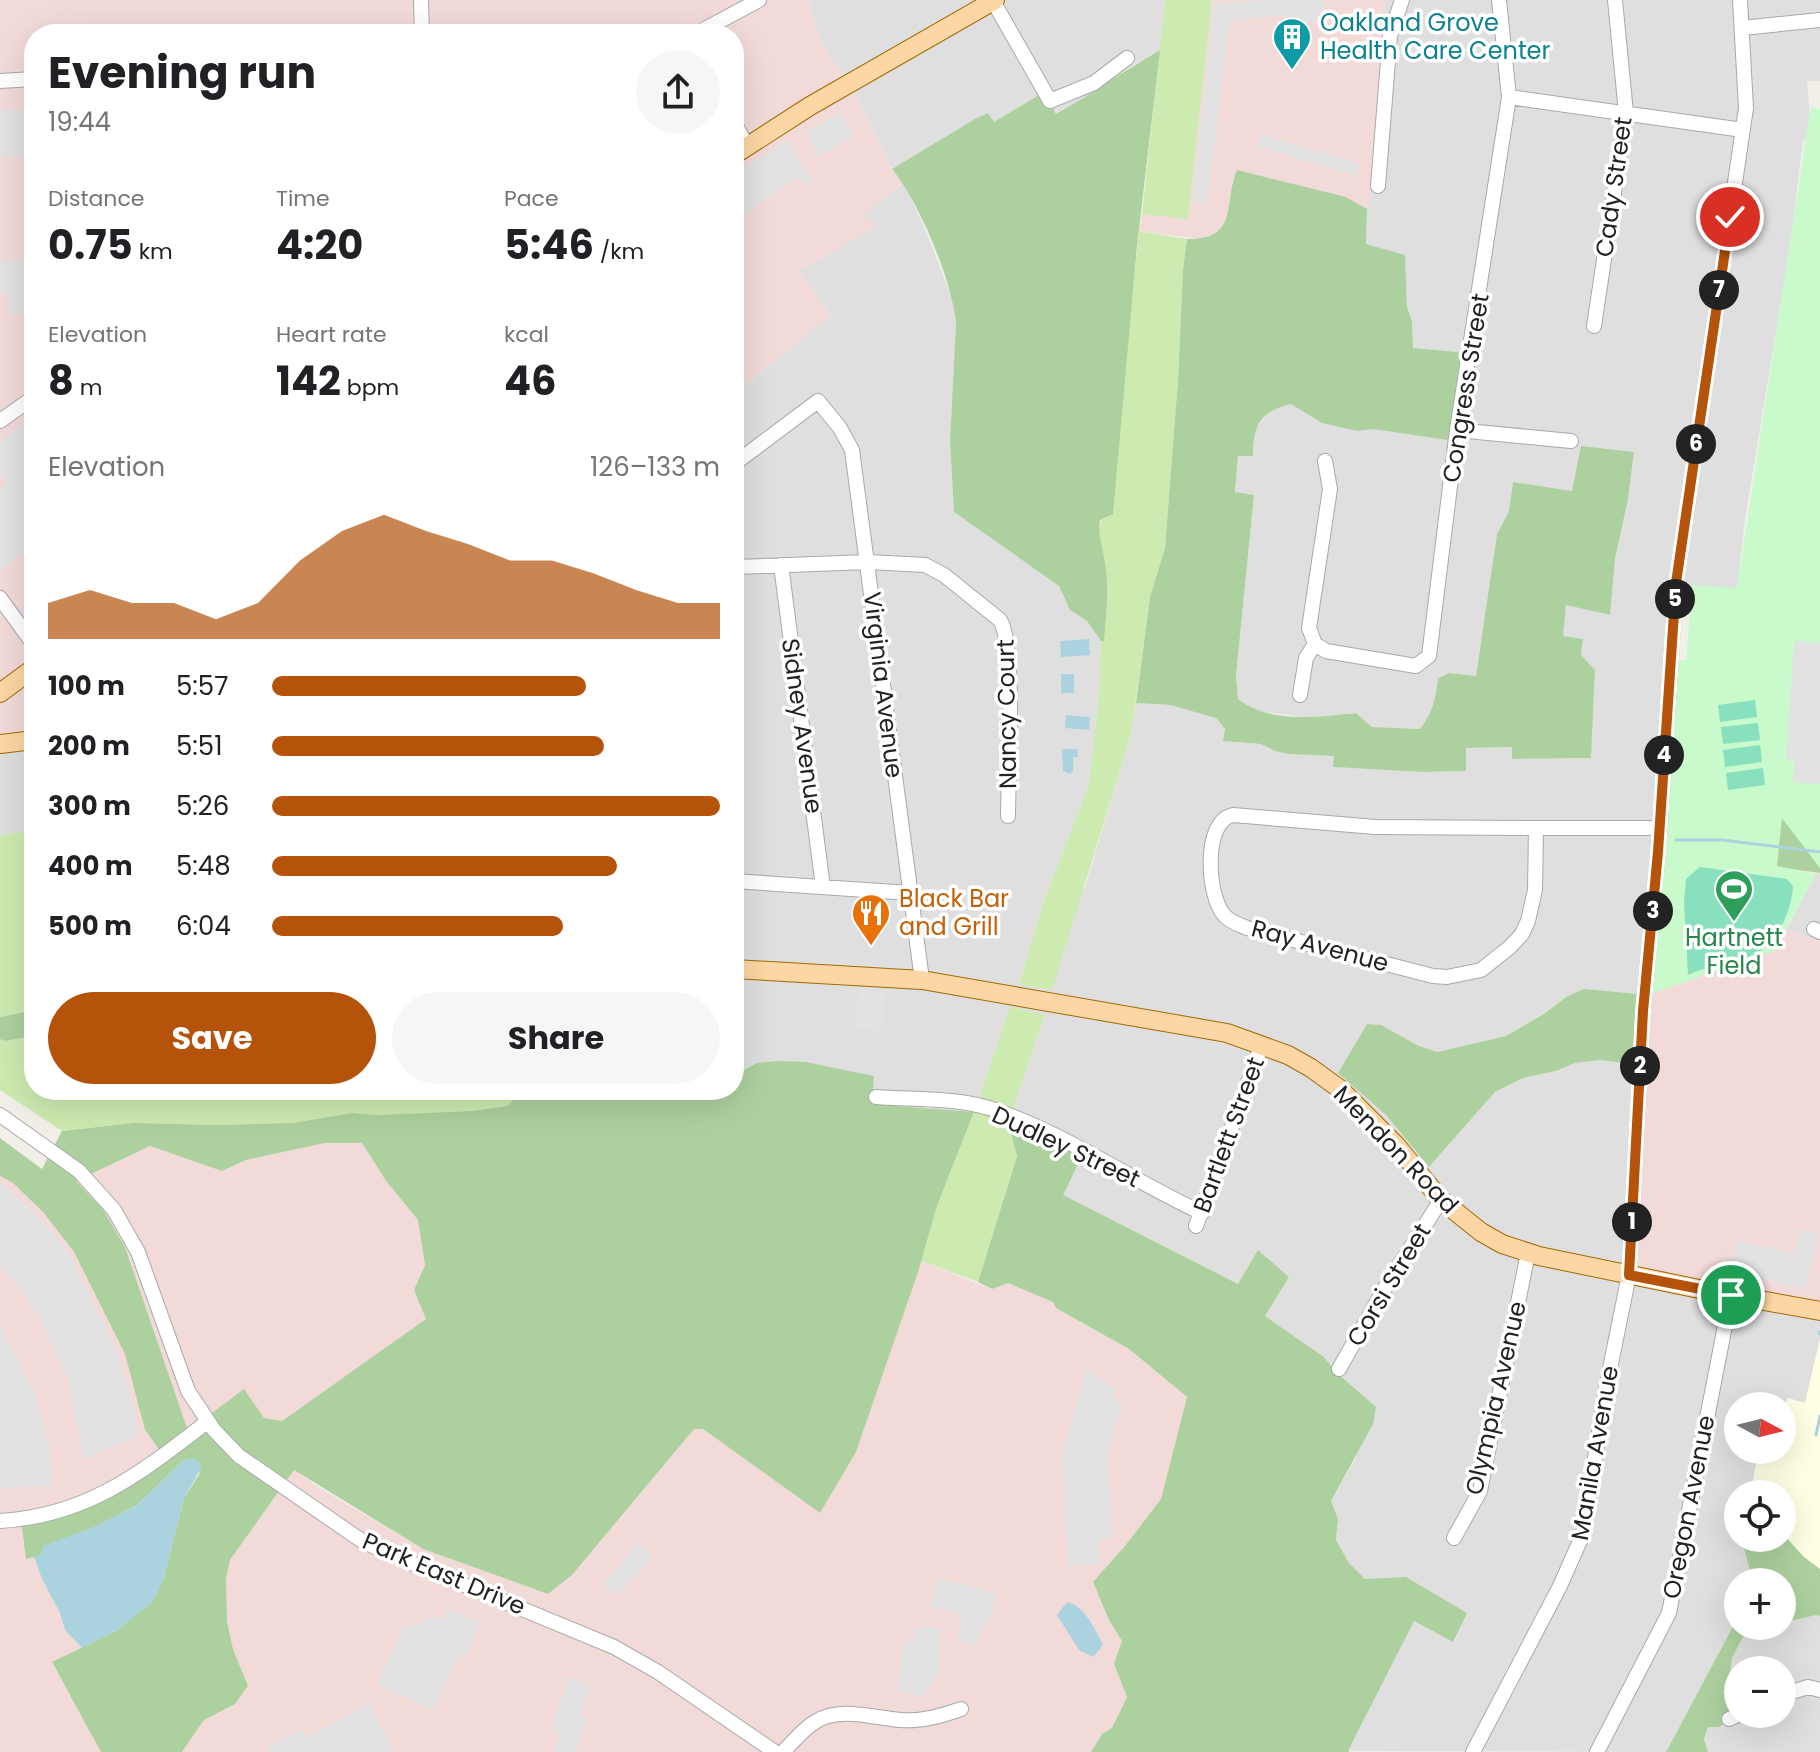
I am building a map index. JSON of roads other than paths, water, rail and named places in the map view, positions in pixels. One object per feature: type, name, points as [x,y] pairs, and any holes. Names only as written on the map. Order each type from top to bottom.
[{"type":"main road","points":[[744,149],[810,106],[994,1]]},
{"type":"main road","points":[[0,693],[24,675]]},
{"type":"main road","points":[[0,737],[24,738]]},
{"type":"main road","points":[[0,744],[24,740]]},
{"type":"main road","name":"Mendon Road","points":[[744,970],[922,980],[1227,1033],[1262,1044],[1311,1068],[1340,1089],[1396,1145],[1441,1200],[1481,1232],[1528,1253],[1820,1311]]},
{"type":"street","points":[[421,0],[422,24]]},
{"type":"street","points":[[714,24],[759,0]]},
{"type":"street","points":[[1378,186],[1390,36],[1402,0]]},
{"type":"street","name":"Congress Street","points":[[1315,644],[1326,651],[1416,666],[1429,656],[1457,430],[1509,97],[1499,0]]},
{"type":"street","name":"Cady Street","points":[[1594,326],[1626,113],[1615,0]]},
{"type":"street","name":"Manila Avenue","points":[[1473,1752],[1560,1586],[1583,1534],[1606,1388],[1629,1275],[1643,1011],[1676,583],[1747,100],[1740,0]]},
{"type":"street","points":[[994,1],[1050,101],[1094,83],[1127,58]]},
{"type":"street","points":[[1742,28],[1820,20]]},
{"type":"street","points":[[0,81],[24,80]]},
{"type":"street","points":[[1509,97],[1743,130]]},
{"type":"street","name":"Virginia Avenue","points":[[744,456],[818,401],[840,428],[852,450],[922,980]]},
{"type":"street","points":[[0,421],[24,404]]},
{"type":"street","points":[[1457,430],[1571,441]]},
{"type":"street","points":[[1300,695],[1306,658],[1315,644],[1309,628],[1330,489],[1325,461]]},
{"type":"street","points":[[744,567],[868,562]]},
{"type":"street","name":"Nancy Court","points":[[868,562],[930,567],[1005,627],[1008,655],[1008,816]]},
{"type":"street","name":"Sidney Avenue","points":[[781,565],[823,887]]},
{"type":"street","points":[[0,598],[24,631]]},
{"type":"street","name":"Ray Avenue","points":[[1536,828],[1535,890],[1522,934],[1481,970],[1459,976],[1433,976],[1247,928],[1225,917],[1214,892],[1212,856],[1215,829],[1222,819],[1233,815],[1361,827],[1659,828]]},
{"type":"street","points":[[744,882],[910,893]]},
{"type":"street","name":"Bartlett Street","points":[[1199,1220],[1262,1044]]},
{"type":"street","name":"Dudley Street","points":[[876,1097],[968,1104],[996,1110],[1199,1220]]},
{"type":"street","name":"Park East Drive","points":[[0,1115],[79,1171],[121,1220],[143,1264],[183,1379],[207,1422],[230,1448],[362,1541],[614,1647],[658,1672],[775,1752]]},
{"type":"street","name":"Corsi Street","points":[[1339,1369],[1385,1288],[1441,1200]]},
{"type":"street","name":"Olympia Avenue","points":[[1454,1538],[1480,1491],[1528,1253]]},
{"type":"street","name":"Oregon Avenue","points":[[1597,1752],[1669,1613],[1731,1295]]},
{"type":"street","points":[[0,1521],[52,1513],[95,1499],[146,1469],[207,1422]]},
{"type":"street","points":[[1796,1691],[1808,1687],[1820,1690]]},
{"type":"street","points":[[783,1752],[812,1723],[828,1716],[859,1715],[915,1720],[938,1717],[961,1709]]},
{"type":"water","points":[[1089,639],[1090,655],[1061,657],[1060,641]]},
{"type":"water","points":[[1061,674],[1074,674],[1074,693],[1061,693]]},
{"type":"water","points":[[1066,715],[1090,717],[1089,730],[1065,728]]},
{"type":"water","points":[[1062,749],[1077,749],[1078,757],[1073,757],[1073,771],[1070,774],[1063,771]]},
{"type":"water","points":[[194,1458],[202,1467],[184,1498],[163,1581],[153,1601],[118,1630],[82,1648],[65,1630],[34,1557],[41,1554],[43,1546],[94,1527],[137,1505],[184,1460]]},
{"type":"water","points":[[1067,1602],[1084,1613],[1103,1645],[1093,1657],[1079,1650],[1057,1615]]},
{"type":"waterway","points":[[1676,840],[1722,840],[1820,852]]},
{"type":"waterway","points":[[1816,1435],[1820,1416]]},
{"type":"place","name":"Oakland Grove Health Care Center","points":[[1292,71]]},
{"type":"place","name":"Hartnett Field","points":[[1734,923]]},
{"type":"place","name":"Black Bar and Grill","points":[[871,947]]}]
